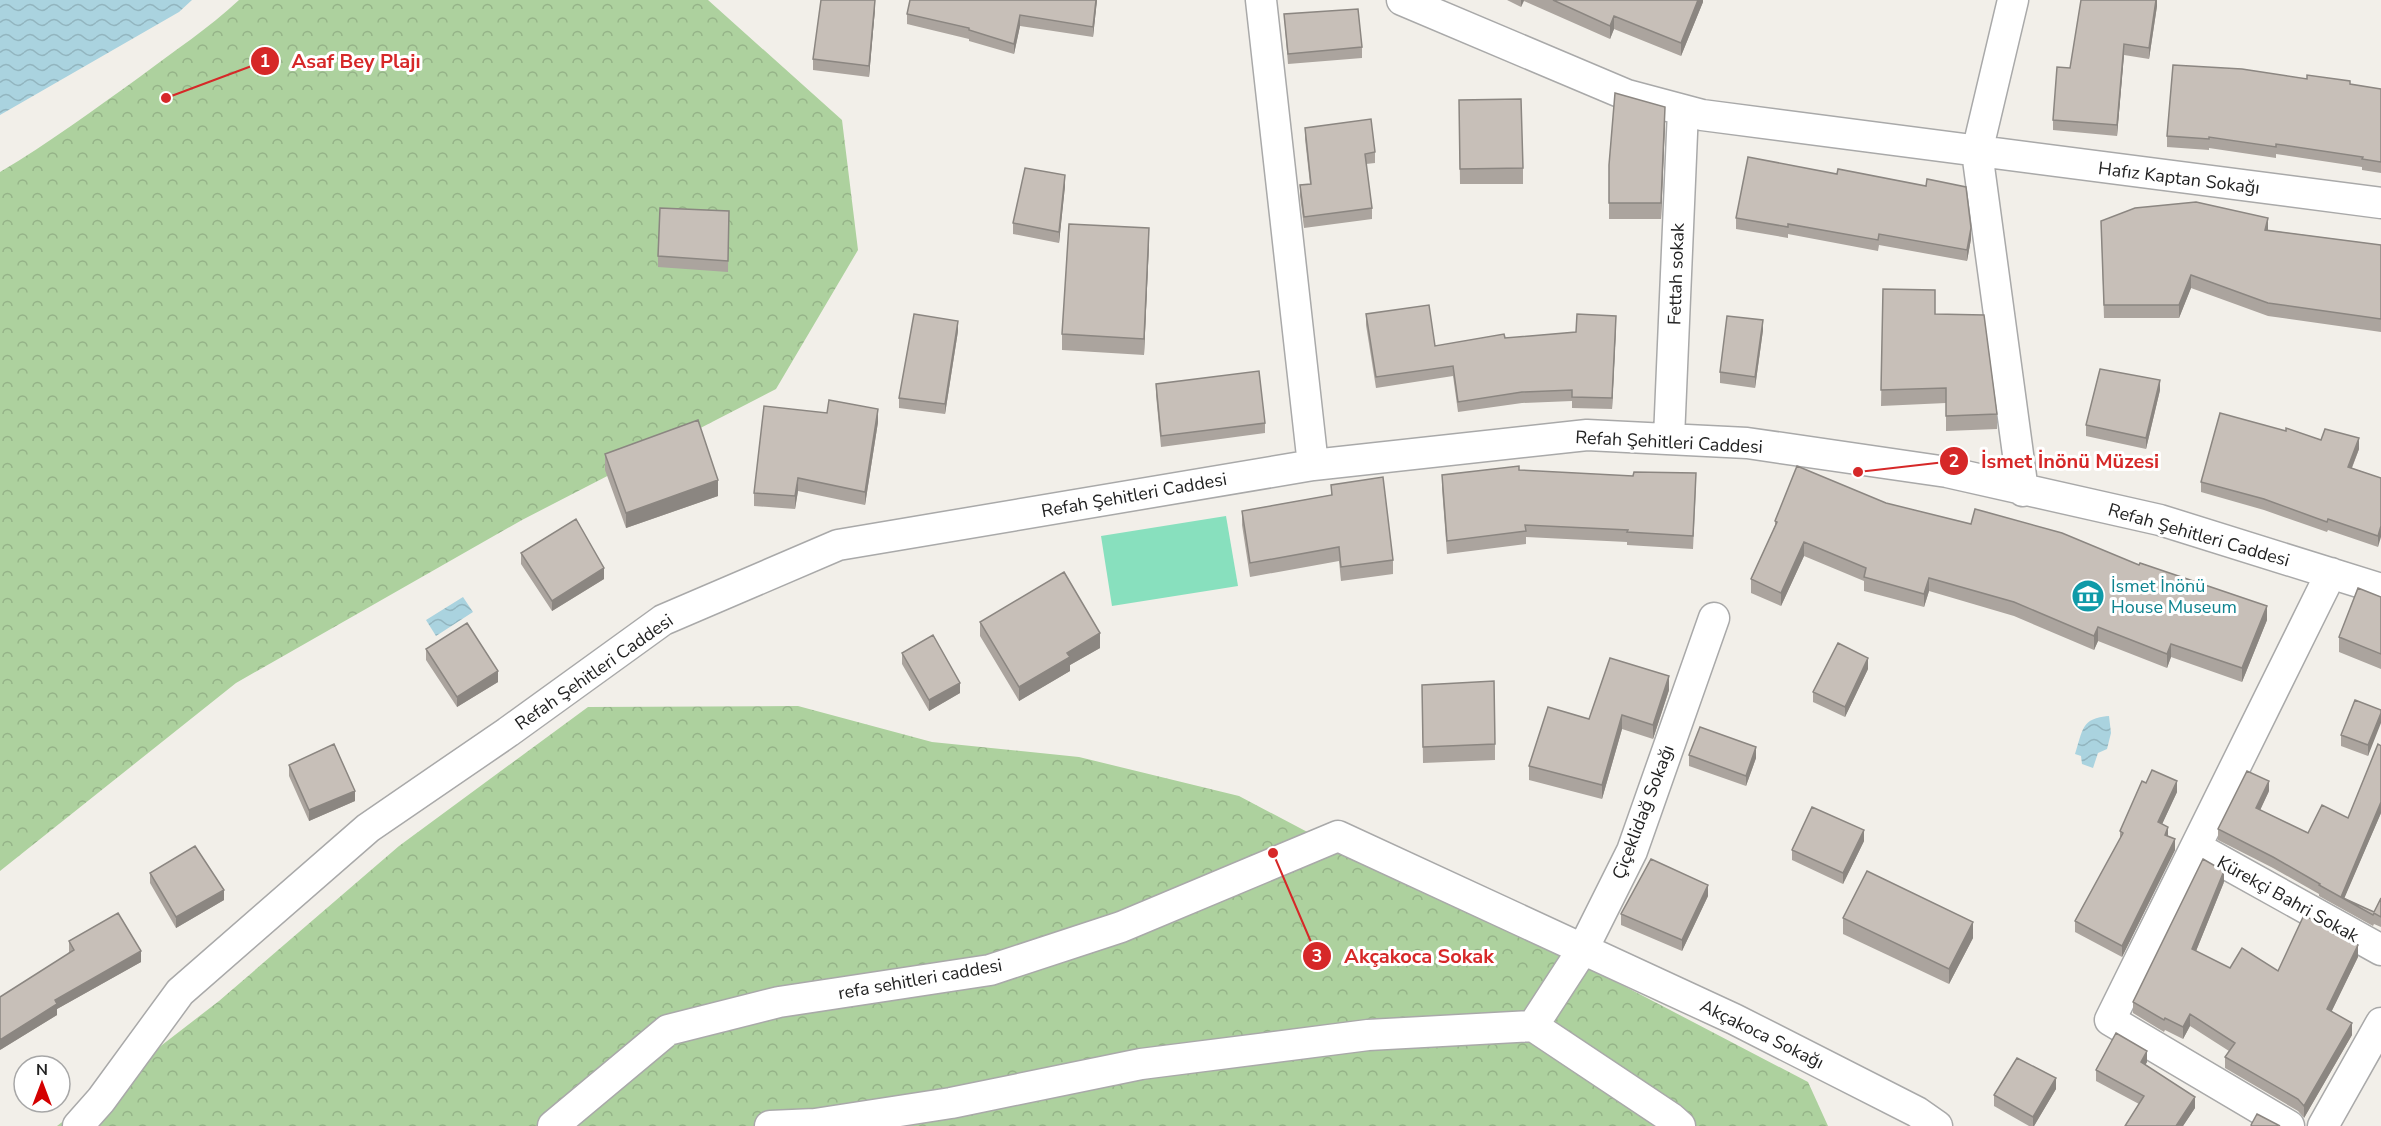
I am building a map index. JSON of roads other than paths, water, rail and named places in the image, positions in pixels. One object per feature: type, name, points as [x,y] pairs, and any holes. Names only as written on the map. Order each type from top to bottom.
[{"type":"street","points":[[1261,0],[1313,465]]},
{"type":"street","name":"Hafız Kaptan Sokağı","points":[[1402,0],[1627,95],[1702,115],[2381,203]]},
{"type":"street","points":[[2013,0],[1977,152],[2024,491]]},
{"type":"street","name":"Fettah sokak","points":[[1670,438],[1683,110]]},
{"type":"street","name":"Refah Şehitleri Caddesi","points":[[78,1126],[101,1101],[180,992],[368,828],[508,732],[663,620],[838,545],[1313,465],[1587,435],[1746,443],[1947,472],[2160,520],[2381,589]]},
{"type":"street","points":[[2289,1126],[2110,1020],[2331,573]]},
{"type":"street","name":"Çiçeklidağ Sokağı","points":[[1533,1026],[1583,949],[1632,851],[1714,618]]},
{"type":"street","name":"Akçakoca Sokağı","points":[[1338,836],[1734,1018],[1917,1112],[1937,1126]]},
{"type":"street","name":"refa sehitleri caddesi","points":[[553,1126],[668,1030],[778,1002],[990,970],[1121,927],[1338,836]]},
{"type":"street","name":"Kürekçi Bahri Sokak","points":[[2196,847],[2381,950]]},
{"type":"street","points":[[2323,1126],[2381,1023]]},
{"type":"street","points":[[770,1126],[815,1124],[951,1104],[1163,1061],[1368,1035],[1533,1026],[1680,1126]]},
{"type":"water","points":[[0,0],[192,0],[179,12],[0,115]]},
{"type":"water","points":[[463,597],[473,612],[436,636],[426,620]]},
{"type":"water","points":[[2109,716],[2111,733],[2107,749],[2098,753],[2093,768],[2082,764],[2081,756],[2075,754],[2084,727],[2093,719]]},
{"type":"place","name":"Asaf Bey Plajı","points":[[166,98]]},
{"type":"place","name":"İsmet İnönü Müzesi","points":[[1858,472]]},
{"type":"place","name":"İsmet İnönü House Museum","points":[[2088,596]]},
{"type":"place","name":"Akçakoca Sokak","points":[[1273,853]]}]
